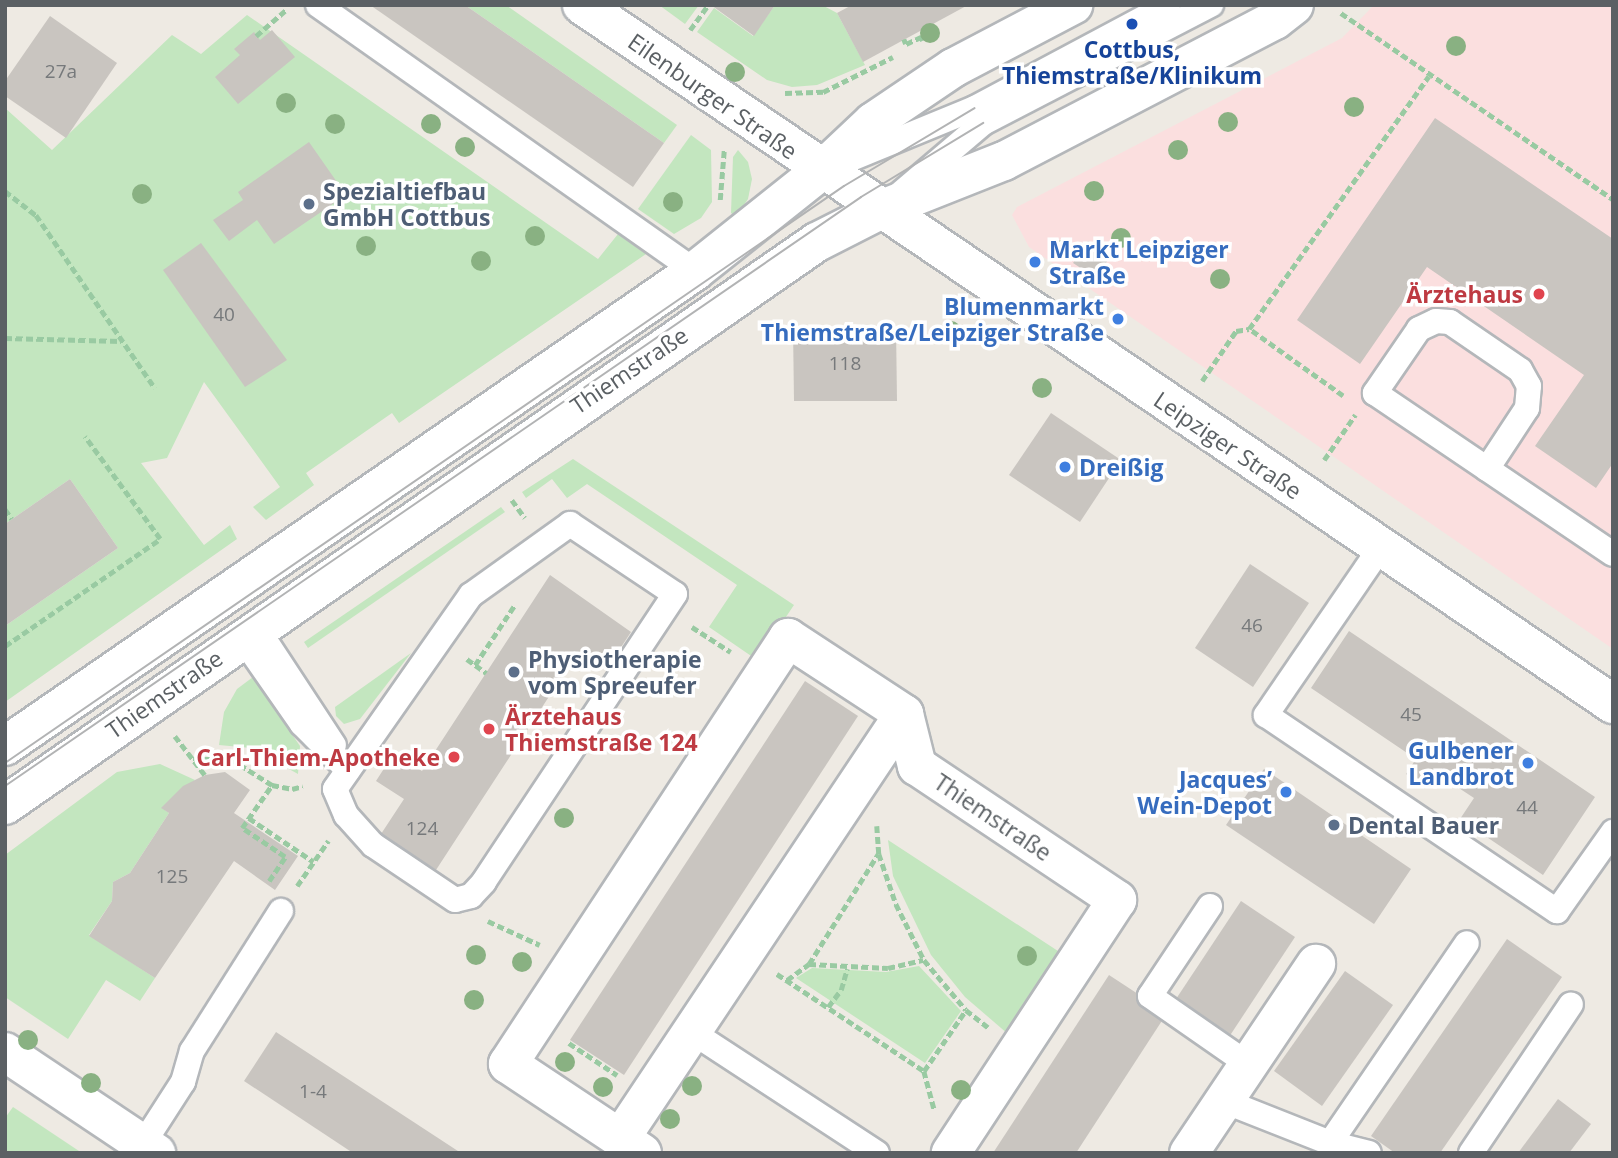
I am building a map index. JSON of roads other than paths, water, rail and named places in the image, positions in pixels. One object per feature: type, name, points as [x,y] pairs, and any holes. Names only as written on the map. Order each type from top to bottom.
[{"type":"street","name":"Eilenburger Straße","points":[[582,5],[833,178]]},
{"type":"street","name":"Thiemstraße","points":[[5,746],[833,178],[873,122],[953,68],[1073,5]]},
{"type":"street","name":"Thiemstraße","points":[[5,805],[249,633],[817,242],[880,210],[1004,161],[1275,20],[1294,5]]},
{"type":"street","name":"Leipziger Straße","points":[[833,178],[1613,704]]},
{"type":"street","points":[[788,638],[904,714],[649,1096],[631,1146],[508,1065],[788,638]]},
{"type":"street","name":"Thiemstraße","points":[[904,714],[917,766],[1117,900],[1018,1050],[944,1136]]},
{"type":"street","points":[[1189,1153],[1316,964]]},
{"type":"street","points":[[5,1052],[141,1147]]},
{"type":"lane","points":[[318,5],[695,271]]},
{"type":"lane","points":[[833,178],[975,108],[1168,5]]},
{"type":"lane","points":[[880,210],[983,123],[1211,5]]},
{"type":"lane","points":[[1487,469],[1527,408],[1529,386],[1520,370],[1450,321],[1436,321],[1419,329],[1375,393],[1487,469],[1613,554]]},
{"type":"lane","points":[[570,524],[675,594],[484,882],[471,897],[455,900],[373,845],[346,815],[335,789],[348,770],[471,595],[570,524]]},
{"type":"lane","points":[[1381,547],[1266,715],[1556,911],[1613,832]]},
{"type":"lane","points":[[249,633],[318,701],[348,770]]},
{"type":"lane","points":[[249,633],[302,724],[348,770]]},
{"type":"lane","points":[[1209,906],[1150,996],[1248,1064]]},
{"type":"lane","points":[[141,1147],[183,1082],[192,1051],[281,911]]},
{"type":"lane","points":[[1330,1143],[1466,943]]},
{"type":"lane","points":[[1471,1153],[1571,1004]]},
{"type":"lane","points":[[692,1032],[877,1153]]},
{"type":"lane","points":[[1224,1101],[1330,1143],[1369,1153]]},
{"type":"tram line","points":[[5,763],[844,186],[975,108]]},
{"type":"tram line","points":[[5,786],[861,197],[983,123]]},
{"type":"place","name":"Cottbus, Thiemstraße/Klinikum","points":[[1132,24]]},
{"type":"place","name":"Spezialtiefbau GmbH Cottbus","points":[[309,204]]},
{"type":"place","name":"Markt Leipziger Straße","points":[[1035,262]]},
{"type":"place","name":"Ärztehaus","points":[[1539,294]]},
{"type":"place","name":"Blumenmarkt Thiemstraße/Leipziger Straße","points":[[1118,319]]},
{"type":"place","name":"Dreißig","points":[[1065,467]]},
{"type":"place","name":"Physiotherapie vom Spreeufer","points":[[514,672]]},
{"type":"place","name":"Ärztehaus Thiemstraße 124","points":[[489,729]]},
{"type":"place","name":"Carl-Thiem-Apotheke","points":[[454,757]]},
{"type":"place","name":"Gulbener Landbrot","points":[[1528,763]]},
{"type":"place","name":"Jacques’ Wein-Depot","points":[[1286,792]]},
{"type":"place","name":"Dental Bauer","points":[[1334,825]]}]
